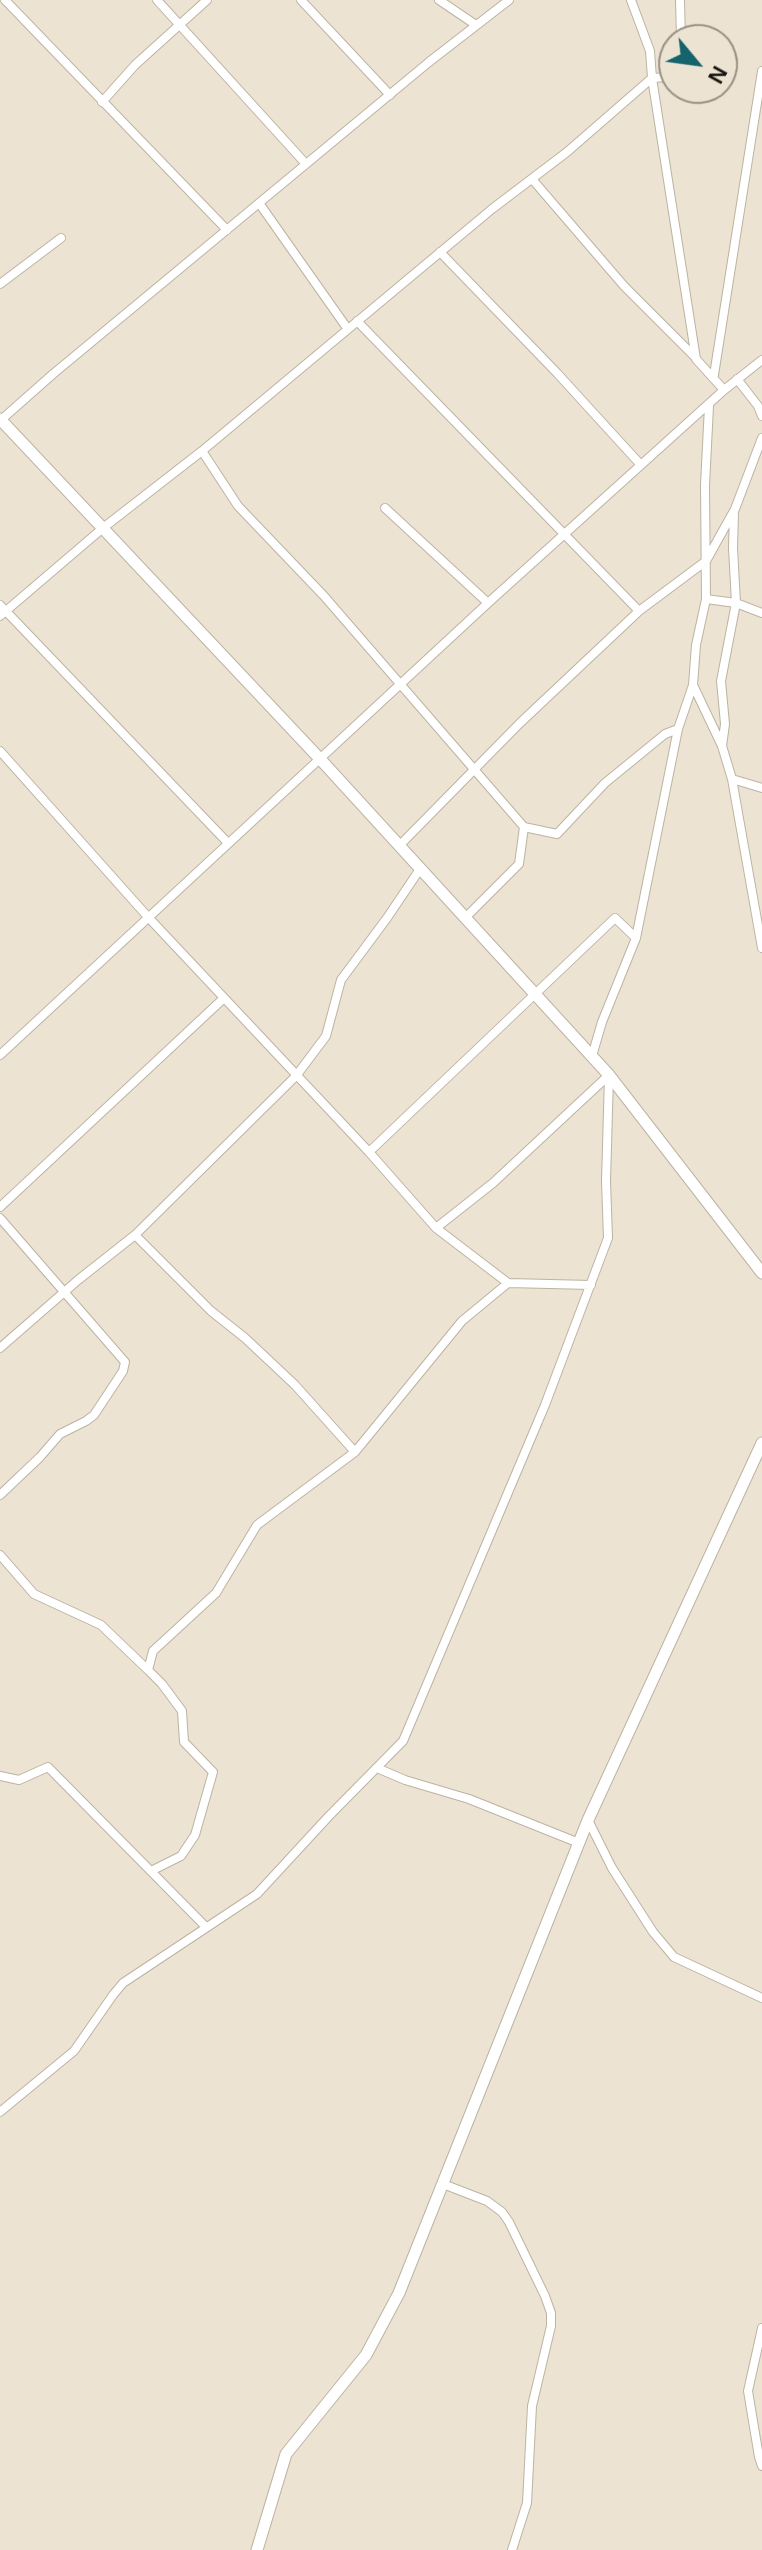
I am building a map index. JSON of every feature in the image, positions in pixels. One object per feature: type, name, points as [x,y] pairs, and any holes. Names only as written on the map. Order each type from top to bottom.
[{"type":"street","points":[[5,0],[227,230]]},
{"type":"street","points":[[157,0],[306,164]]},
{"type":"street","points":[[102,102],[135,65],[207,0]]},
{"type":"street","points":[[301,0],[390,95]]},
{"type":"street","points":[[439,0],[476,25]]},
{"type":"street","points":[[509,0],[306,164],[1,420],[321,760],[609,1075],[762,1273]]},
{"type":"street","points":[[631,0],[650,51],[696,359]]},
{"type":"street","points":[[680,0],[681,24]]},
{"type":"street","points":[[714,375],[762,71]]},
{"type":"street","points":[[228,843],[2,611],[202,451],[440,252],[567,152],[652,78],[658,78]]},
{"type":"street","points":[[532,179],[624,286],[714,375],[724,390]]},
{"type":"street","points":[[259,203],[347,328]]},
{"type":"street","points":[[0,284],[61,238]]},
{"type":"street","points":[[440,252],[640,464]]},
{"type":"street","points":[[357,321],[639,611]]},
{"type":"street","points":[[0,1055],[640,464],[762,360]]},
{"type":"street","points":[[737,379],[762,416]]},
{"type":"street","points":[[592,1056],[602,1022],[636,938],[678,729],[693,685],[696,645],[706,599],[705,485],[709,406]]},
{"type":"street","points":[[399,846],[520,723],[639,611],[706,561],[735,509],[762,438]]},
{"type":"street","points":[[202,451],[238,506],[324,596],[524,827],[557,834],[605,783],[665,734],[678,729]]},
{"type":"street","points":[[385,508],[488,603]]},
{"type":"street","points":[[722,746],[725,724],[721,681],[736,603],[733,548],[735,509]]},
{"type":"street","points":[[706,599],[736,603],[762,613]]},
{"type":"street","points":[[693,685],[722,746],[732,779],[762,948]]},
{"type":"street","points":[[0,751],[148,917],[369,1152],[436,1228],[508,1283],[591,1285]]},
{"type":"street","points":[[732,779],[762,788]]},
{"type":"street","points":[[465,918],[519,864],[524,827]]},
{"type":"street","points":[[0,1348],[135,1235],[296,1076],[326,1036],[341,980],[420,869]]},
{"type":"street","points":[[369,1152],[615,918],[636,938]]},
{"type":"street","points":[[0,1207],[224,998]]},
{"type":"street","points":[[436,1228],[493,1183],[609,1075]]},
{"type":"street","points":[[0,2112],[74,2051],[123,1983],[257,1894],[403,1741],[545,1405],[608,1238],[609,1075]]},
{"type":"street","points":[[0,1218],[125,1362],[123,1371],[94,1415],[60,1434],[0,1495]]},
{"type":"street","points":[[135,1235],[211,1311],[295,1385],[355,1452]]},
{"type":"street","points":[[148,1670],[153,1651],[216,1593],[257,1525],[355,1452],[462,1321],[508,1283]]},
{"type":"street","points":[[257,2550],[286,2454],[366,2355],[399,2293],[588,1820],[762,1443]]},
{"type":"street","points":[[0,1555],[34,1594],[101,1625],[162,1684],[182,1711],[184,1742],[213,1772],[195,1835],[181,1856],[151,1871]]},
{"type":"street","points":[[0,1776],[19,1780],[48,1767],[206,1927]]},
{"type":"street","points":[[377,1768],[405,1780],[469,1799],[579,1843]]},
{"type":"street","points":[[588,1820],[612,1868],[653,1932],[674,1957],[762,1998]]},
{"type":"street","points":[[443,2184],[487,2201],[502,2212],[551,2313],[551,2326],[532,2406],[527,2503],[512,2550]]},
{"type":"street","points":[[762,2328],[748,2391],[762,2466]]}]
